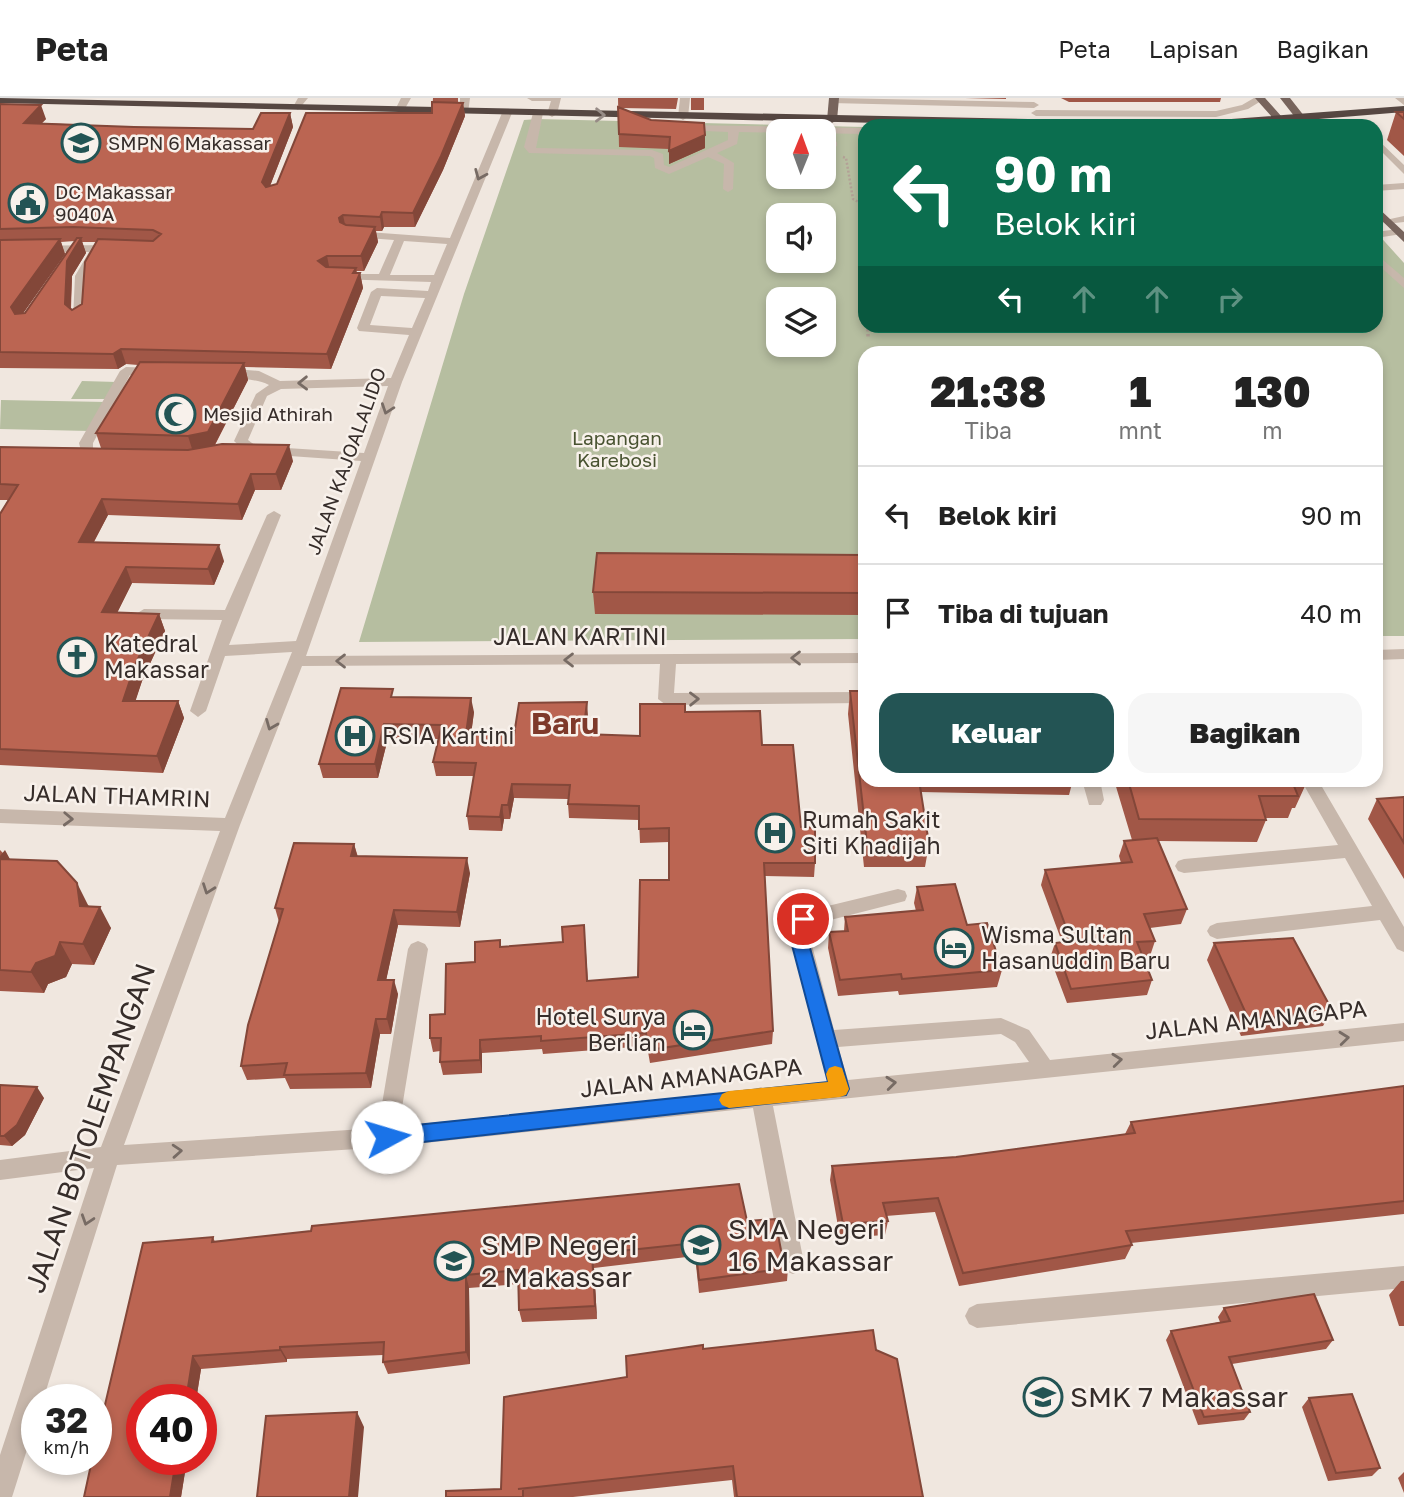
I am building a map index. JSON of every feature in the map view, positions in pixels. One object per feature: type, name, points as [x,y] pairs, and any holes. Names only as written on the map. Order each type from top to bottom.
[{"type":"highway","points":[[0,100],[305,107],[400,106],[507,113],[803,119]]},
{"type":"highway","points":[[1327,119],[1404,109]]},
{"type":"highway","points":[[968,119],[1035,110],[1069,119]]},
{"type":"highway","points":[[836,137],[858,134]]},
{"type":"main road","points":[[1261,98],[1279,119]]},
{"type":"main road","points":[[1285,98],[1302,119]]},
{"type":"main road","points":[[831,119],[834,99]]},
{"type":"main road","points":[[1383,217],[1401,236]]},
{"type":"street","points":[[464,111],[465,98]]},
{"type":"street","points":[[532,98],[556,98],[552,114]]},
{"type":"street","points":[[683,117],[685,98]]},
{"type":"street","points":[[834,99],[1035,110],[1216,114],[1245,107],[1261,98]]},
{"type":"street","points":[[1400,98],[1404,102]]},
{"type":"street","name":"JALAN KAJOALALIDO","points":[[231,825],[299,654],[396,382],[507,113]]},
{"type":"street","points":[[538,113],[529,147],[533,151],[652,153],[659,156],[659,166],[669,171],[685,165],[693,169],[733,142],[735,133],[730,128]]},
{"type":"street","points":[[629,116],[650,127]]},
{"type":"street","points":[[672,128],[766,129]]},
{"type":"street","points":[[711,155],[766,131]]},
{"type":"street","points":[[836,136],[858,132]]},
{"type":"street","points":[[836,138],[858,139]]},
{"type":"street","points":[[1383,145],[1404,171]]},
{"type":"street","points":[[711,155],[729,163],[728,189]]},
{"type":"street","points":[[1383,188],[1404,186]]},
{"type":"street","points":[[1386,221],[1404,219]]},
{"type":"street","points":[[350,234],[452,241]]},
{"type":"street","points":[[1383,235],[1401,236]]},
{"type":"street","points":[[383,278],[400,238]]},
{"type":"street","points":[[70,258],[78,247]]},
{"type":"street","points":[[79,319],[81,276],[97,248]]},
{"type":"street","points":[[0,249],[133,249]]},
{"type":"street","points":[[1383,264],[1404,285]]},
{"type":"street","points":[[330,277],[437,279]]},
{"type":"street","points":[[416,332],[363,327],[377,292],[430,295]]},
{"type":"street","points":[[114,456],[90,454],[87,452],[86,443],[127,371],[165,372]]},
{"type":"street","points":[[203,372],[249,373],[268,378],[278,385]]},
{"type":"street","points":[[370,457],[242,451],[241,441],[262,394],[278,385],[396,382]]},
{"type":"street","points":[[198,711],[231,615],[274,515]]},
{"type":"street","points":[[144,614],[231,615]]},
{"type":"street","name":"JALAN KARTINI","points":[[219,651],[858,660]]},
{"type":"street","points":[[1383,654],[1404,654]]},
{"type":"street","points":[[668,659],[666,699],[858,698]]},
{"type":"street","points":[[1093,787],[1096,800]]},
{"type":"street","points":[[1314,787],[1404,944]]},
{"type":"street","name":"JALAN THAMRIN","points":[[0,816],[231,825]]},
{"type":"street","name":"JALAN BOTOLEMPANGAN","points":[[0,1494],[109,1156],[231,825]]},
{"type":"street","points":[[1184,866],[1349,851]]},
{"type":"street","points":[[840,1089],[797,923],[803,919],[898,896]]},
{"type":"street","points":[[1217,931],[1385,912]]},
{"type":"street","points":[[387,1137],[418,949]]},
{"type":"street","points":[[826,1039],[1001,1026],[1026,1036],[1043,1067]]},
{"type":"street","name":"JALAN AMANAGAPA","points":[[0,1170],[109,1156],[387,1137],[761,1096],[1404,1032]]},
{"type":"street","points":[[761,1096],[793,1263]]},
{"type":"street","points":[[977,1316],[1404,1277]]},
{"type":"path","points":[[836,147],[846,158],[853,199],[858,202]]},
{"type":"path","points":[[868,333],[868,339]]},
{"type":"green space","name":"Lapangan Karebosi","points":[[524,120],[766,125],[766,189],[836,189],[836,126],[858,127],[858,333],[1383,333],[1383,240],[1404,263],[1404,636],[1383,636],[1383,346],[858,346],[858,639],[359,642],[464,294]]},
{"type":"green space","points":[[82,381],[117,382],[107,399],[71,399]]},
{"type":"green space","points":[[1,400],[107,402],[90,431],[0,429]]},
{"type":"building","points":[[432,102],[463,103],[413,213],[382,212],[380,217],[343,215],[339,218],[340,222],[346,225],[375,227],[361,256],[327,256],[318,261],[326,267],[356,268],[353,273],[360,273],[327,354],[121,349],[113,354],[0,352],[0,240],[60,239],[11,307],[15,314],[25,313],[77,238],[81,238],[67,261],[65,304],[72,310],[82,304],[85,262],[98,239],[153,241],[161,234],[153,230],[73,227],[0,229],[0,104],[41,105],[24,123],[134,127],[253,129],[261,113],[290,113],[262,182],[266,187],[277,184],[306,113],[432,113]]},
{"type":"building","points":[[618,107],[651,120],[704,123],[705,135],[669,151],[670,137],[619,134]]},
{"type":"building","name":"Mesjid Athirah","points":[[140,362],[244,363],[208,432],[188,436],[96,433]]},
{"type":"building","points":[[222,444],[289,445],[276,474],[251,474],[238,504],[102,499],[79,542],[219,545],[208,569],[126,567],[102,612],[159,614],[135,665],[123,701],[178,701],[157,756],[0,749],[0,514],[18,485],[0,484],[0,447],[188,450]]},
{"type":"building","points":[[597,553],[858,555],[858,593],[593,592]]},
{"type":"building","points":[[341,688],[393,689],[391,697],[471,698],[466,734],[514,735],[519,703],[587,702],[583,734],[640,736],[640,704],[685,704],[685,712],[760,711],[762,745],[793,745],[801,827],[815,828],[815,863],[764,863],[773,1031],[649,1050],[646,1033],[541,1041],[541,1036],[480,1040],[480,1060],[440,1062],[441,1038],[430,1038],[430,1015],[445,1014],[446,964],[475,962],[475,942],[500,940],[500,947],[563,942],[562,927],[584,925],[587,981],[638,977],[640,880],[669,880],[669,828],[639,829],[639,806],[568,804],[570,785],[512,784],[508,805],[502,805],[500,817],[467,816],[476,763],[433,762],[442,725],[384,724],[375,764],[319,764]]},
{"type":"building","points":[[850,691],[858,691],[858,763]]},
{"type":"building","points":[[861,787],[920,787],[929,844],[867,844]]},
{"type":"building","points":[[1130,787],[1294,787],[1298,796],[1259,796],[1266,820],[1139,819]]},
{"type":"building","points":[[1404,797],[1404,843],[1377,799]]},
{"type":"building","points":[[1157,838],[1187,909],[1144,914],[1155,941],[1137,942],[1152,980],[1071,989],[1055,943],[1071,941],[1045,870],[1132,862],[1124,841]]},
{"type":"building","points":[[294,843],[354,844],[351,856],[467,858],[457,912],[394,910],[378,980],[394,980],[387,1019],[376,1019],[366,1073],[284,1075],[287,1063],[241,1066],[248,1025],[283,909],[275,908]]},
{"type":"building","points":[[0,859],[57,861],[77,883],[80,906],[100,907],[83,944],[60,942],[55,956],[36,963],[31,972],[0,970]]},
{"type":"building","name":"Wisma Sultan Hasanuddin Baru","points":[[955,884],[967,925],[987,923],[1002,970],[902,979],[901,974],[840,980],[829,932],[848,931],[845,917],[923,910],[917,887]]},
{"type":"building","points":[[1293,938],[1332,1010],[1249,1020],[1214,943]]},
{"type":"building","points":[[0,1085],[37,1087],[17,1125],[4,1136],[0,1136]]},
{"type":"building","points":[[1404,1086],[1404,1201],[1126,1231],[1132,1245],[963,1273],[938,1198],[883,1203],[888,1221],[843,1224],[832,1166],[956,1157],[1135,1133],[1131,1122]]},
{"type":"building","points":[[739,1184],[747,1221],[775,1219],[781,1250],[788,1268],[699,1280],[695,1243],[592,1254],[595,1306],[519,1310],[518,1270],[466,1275],[466,1352],[383,1362],[384,1342],[280,1347],[280,1350],[193,1356],[189,1384],[126,1384],[126,1475],[174,1475],[170,1497],[84,1497],[89,1475],[112,1475],[112,1384],[110,1384],[143,1243],[213,1237],[212,1242],[311,1231],[312,1226]]},
{"type":"building","points":[[1314,1294],[1333,1340],[1229,1357],[1250,1412],[1204,1417],[1171,1331],[1230,1321],[1224,1308]]},
{"type":"building","points":[[873,1330],[876,1350],[897,1359],[923,1497],[737,1497],[733,1466],[518,1489],[523,1489],[523,1497],[446,1497],[446,1491],[501,1489],[504,1397],[627,1377],[626,1356],[703,1345],[703,1349]]},
{"type":"building","points":[[1352,1394],[1380,1468],[1336,1473],[1309,1398]]},
{"type":"building","points":[[357,1412],[349,1497],[257,1497],[266,1416]]},
{"type":"slow traffic","points":[[729,1100],[840,1089],[835,1074]]},
{"type":"place","name":"SMPN 6 Makassar","points":[[81,143]]},
{"type":"place","name":"DC Makassar 9040A","points":[[28,203]]},
{"type":"place","name":"Mesjid Athirah","points":[[176,414]]},
{"type":"place","name":"Katedral Makassar","points":[[77,657]]},
{"type":"place","name":"RSIA Kartini","points":[[355,736]]},
{"type":"place","name":"Rumah Sakit Siti Khadijah","points":[[775,833]]},
{"type":"place","name":"Wisma Sultan Hasanuddin Baru","points":[[954,948]]},
{"type":"place","name":"Hotel Surya Berlian","points":[[693,1030]]},
{"type":"place","name":"SMA Negeri 16 Makassar","points":[[701,1245]]},
{"type":"place","name":"SMP Negeri 2 Makassar","points":[[454,1261]]},
{"type":"place","name":"SMK 7 Makassar","points":[[1043,1397]]},
{"type":"district","name":"Baru","points":[[565,724]]},
{"type":"route","points":[[387,1137],[840,1089],[796,930],[797,923],[803,919]]}]
